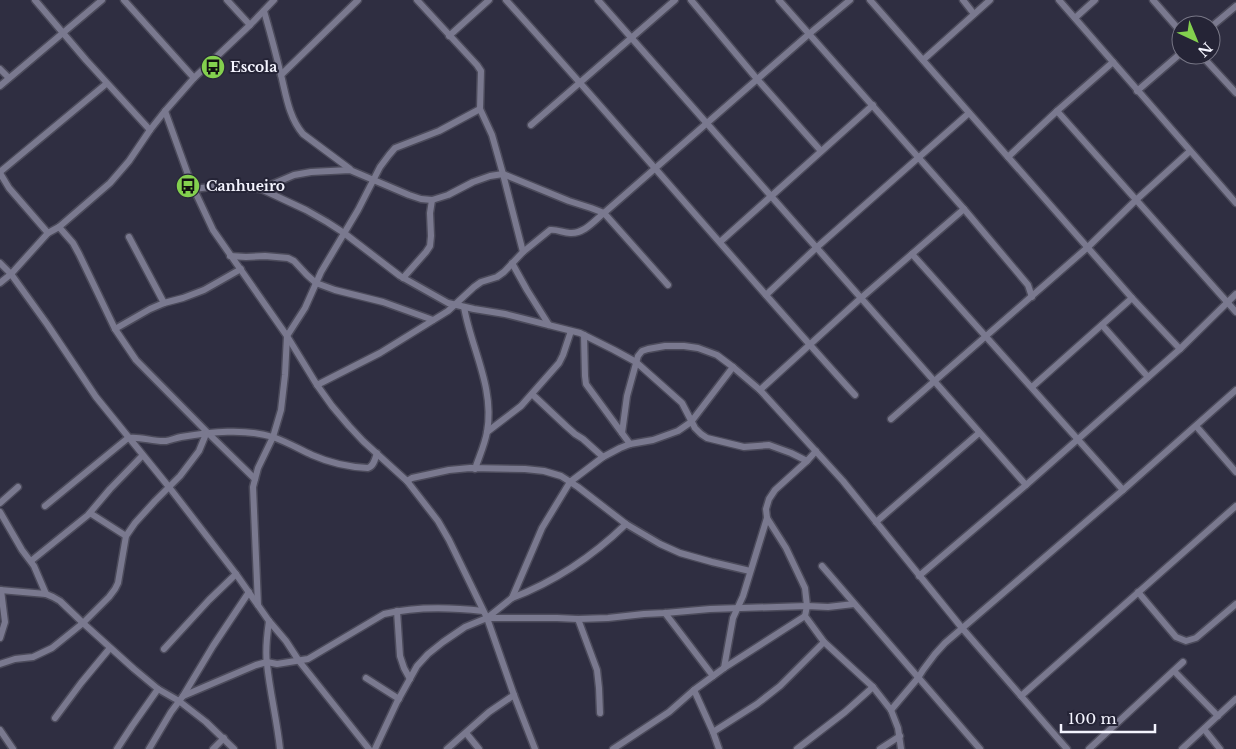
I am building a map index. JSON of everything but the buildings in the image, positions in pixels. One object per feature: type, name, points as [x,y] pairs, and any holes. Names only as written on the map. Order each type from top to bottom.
[{"type":"street","points":[[35,0],[106,84],[150,130]]},
{"type":"street","points":[[0,86],[102,0]]},
{"type":"street","points":[[124,0],[194,78]]},
{"type":"street","points":[[227,0],[250,25]]},
{"type":"street","points":[[0,283],[11,274],[48,232],[59,227],[110,182],[165,111],[194,78],[274,0]]},
{"type":"street","points":[[281,75],[358,0]]},
{"type":"street","points":[[417,0],[481,71],[480,109],[492,135],[504,174],[523,252]]},
{"type":"street","points":[[449,36],[489,0]]},
{"type":"street","points":[[506,0],[855,395]]},
{"type":"street","points":[[598,0],[1026,485]]},
{"type":"street","points":[[531,125],[675,0]]},
{"type":"street","points":[[691,0],[757,79],[821,151]]},
{"type":"street","points":[[779,0],[964,209],[1028,285],[1032,297]]},
{"type":"street","points":[[317,385],[380,353],[448,311],[481,282],[497,277],[550,230],[555,229],[576,233],[584,230],[850,0]]},
{"type":"street","points":[[870,0],[1132,298],[1180,349]]},
{"type":"street","points":[[963,0],[974,14]]},
{"type":"street","points":[[923,60],[990,0]]},
{"type":"street","points":[[1059,0],[1236,203]]},
{"type":"street","points":[[1075,18],[1095,0]]},
{"type":"street","points":[[1153,0],[1171,21]]},
{"type":"street","points":[[1221,19],[1236,6]]},
{"type":"street","points":[[264,11],[287,99],[297,127],[303,134],[350,170],[409,195],[432,200],[490,176],[504,174],[569,201],[604,213],[668,285]]},
{"type":"street","points":[[1008,157],[1112,62]]},
{"type":"street","points":[[1138,91],[1171,62]]},
{"type":"street","points":[[1210,65],[1236,93]]},
{"type":"street","points":[[0,69],[9,78]]},
{"type":"street","points":[[48,232],[9,188],[0,172],[106,84]]},
{"type":"street","points":[[720,242],[873,105]]},
{"type":"street","points":[[258,605],[253,488],[258,468],[273,437],[281,410],[287,336],[305,308],[333,251],[380,167],[389,155],[395,148],[439,131],[480,109]]},
{"type":"street","points":[[165,111],[193,189],[213,230],[230,256],[287,336],[332,406],[349,426],[407,482],[438,521],[449,540],[485,614],[534,749]]},
{"type":"street","points":[[1057,111],[1236,312]]},
{"type":"street","points":[[766,295],[816,248],[969,113]]},
{"type":"street","points":[[891,419],[1088,247],[1190,151]]},
{"type":"street","points":[[262,189],[294,175],[350,170]]},
{"type":"street","points":[[193,189],[220,186],[262,189],[306,210],[344,234],[403,278],[448,303],[571,330],[636,362],[682,403],[695,428],[708,438],[744,447],[769,445],[807,461]]},
{"type":"street","points":[[403,278],[430,246],[432,200]]},
{"type":"street","points":[[760,390],[861,298],[964,209]]},
{"type":"street","points":[[59,227],[79,254],[115,329],[136,360],[255,479]]},
{"type":"street","points":[[129,237],[164,303]]},
{"type":"street","points":[[912,254],[1122,490]]},
{"type":"street","points":[[230,256],[288,258],[294,261],[316,283],[335,290],[383,302],[433,320]]},
{"type":"street","points":[[0,263],[11,274],[47,324],[96,397],[169,487],[236,574],[269,621],[369,749]]},
{"type":"street","points":[[512,263],[549,325]]},
{"type":"street","points":[[115,329],[150,309],[204,290],[241,269]]},
{"type":"street","points":[[1028,285],[1040,289]]},
{"type":"street","points":[[919,576],[1026,485],[1180,349],[1236,294]]},
{"type":"street","points":[[1032,387],[1132,298]]},
{"type":"street","points":[[464,307],[467,325],[486,384],[487,432],[475,469]]},
{"type":"street","points":[[1102,325],[1148,377]]},
{"type":"street","points":[[487,432],[517,410],[559,363],[571,330]]},
{"type":"street","points":[[584,335],[586,384],[630,444]]},
{"type":"street","points":[[622,433],[627,396],[636,362],[642,351],[665,346],[698,348],[716,355],[733,366],[760,390],[842,481],[962,628],[1067,749]]},
{"type":"street","points":[[512,598],[542,528],[570,482],[603,456],[630,444],[653,440],[678,431],[691,422],[733,366]]},
{"type":"street","points":[[892,710],[945,643],[1236,390]]},
{"type":"street","points":[[532,394],[575,434],[603,456]]},
{"type":"street","points":[[1196,426],[1236,472]]},
{"type":"street","points":[[44,506],[128,438],[133,437],[161,441],[208,434],[252,432],[273,437],[332,463],[358,468],[371,467],[377,454]]},
{"type":"street","points":[[876,522],[979,433]]},
{"type":"street","points":[[0,664],[15,659],[38,656],[59,644],[109,597],[118,583],[126,536],[180,476],[199,451],[208,434]]},
{"type":"street","points":[[724,668],[733,618],[743,596],[767,518],[768,499],[775,490],[816,452]]},
{"type":"street","points":[[31,561],[90,513],[142,456]]},
{"type":"street","points":[[407,482],[412,478],[449,470],[525,469],[544,471],[561,476],[626,524],[660,544],[680,553],[750,571]]},
{"type":"street","points":[[0,503],[18,487]]},
{"type":"street","points":[[1021,696],[1236,506]]},
{"type":"street","points":[[0,512],[22,550],[31,561],[46,594]]},
{"type":"street","points":[[90,513],[126,536]]},
{"type":"street","points":[[613,749],[669,712],[694,690],[724,668],[805,616],[807,606],[806,588],[786,548],[767,518]]},
{"type":"street","points":[[375,749],[398,699],[417,666],[428,654],[442,642],[485,614],[512,598],[527,593],[568,569],[612,537],[626,524]]},
{"type":"street","points":[[822,566],[980,749]]},
{"type":"street","points":[[164,649],[236,574]]},
{"type":"street","points":[[0,638],[5,622],[0,590],[46,594],[60,601],[110,648],[158,689],[181,699],[234,749]]},
{"type":"street","points":[[149,749],[249,592]]},
{"type":"street","points":[[1138,592],[1176,637],[1186,641],[1196,638],[1236,604]]},
{"type":"street","points":[[181,699],[256,665],[267,662],[277,664],[308,659],[384,614],[397,610],[430,607],[456,608],[485,614],[578,619],[665,614],[710,609],[828,607],[854,604]]},
{"type":"street","points":[[397,610],[400,656],[410,679]]},
{"type":"street","points":[[665,614],[713,676]]},
{"type":"street","points":[[805,616],[824,642],[873,686],[892,710],[900,736],[901,749]]},
{"type":"street","points":[[578,619],[597,670],[600,713]]},
{"type":"street","points":[[269,621],[267,662],[278,724],[280,749]]},
{"type":"street","points":[[713,732],[757,704],[780,686],[824,642]]},
{"type":"street","points":[[55,718],[110,648]]},
{"type":"street","points":[[1089,749],[1183,662]]},
{"type":"street","points":[[1174,671],[1218,716]]},
{"type":"street","points":[[366,678],[398,699]]},
{"type":"street","points":[[797,749],[845,712],[873,686]]},
{"type":"street","points":[[117,749],[158,689]]},
{"type":"street","points":[[694,690],[719,749]]},
{"type":"street","points":[[447,749],[489,712],[514,695]]},
{"type":"street","points":[[1182,749],[1236,699]]},
{"type":"street","points":[[1204,729],[1220,749]]},
{"type":"street","points":[[0,730],[12,749]]},
{"type":"street","points":[[466,733],[479,749]]},
{"type":"street","points":[[880,749],[900,736]]},
{"type":"street","points":[[213,749],[224,738]]},
{"type":"place","name":"Escola","points":[[213,67]]},
{"type":"place","name":"Canhueiro","points":[[188,186]]}]
